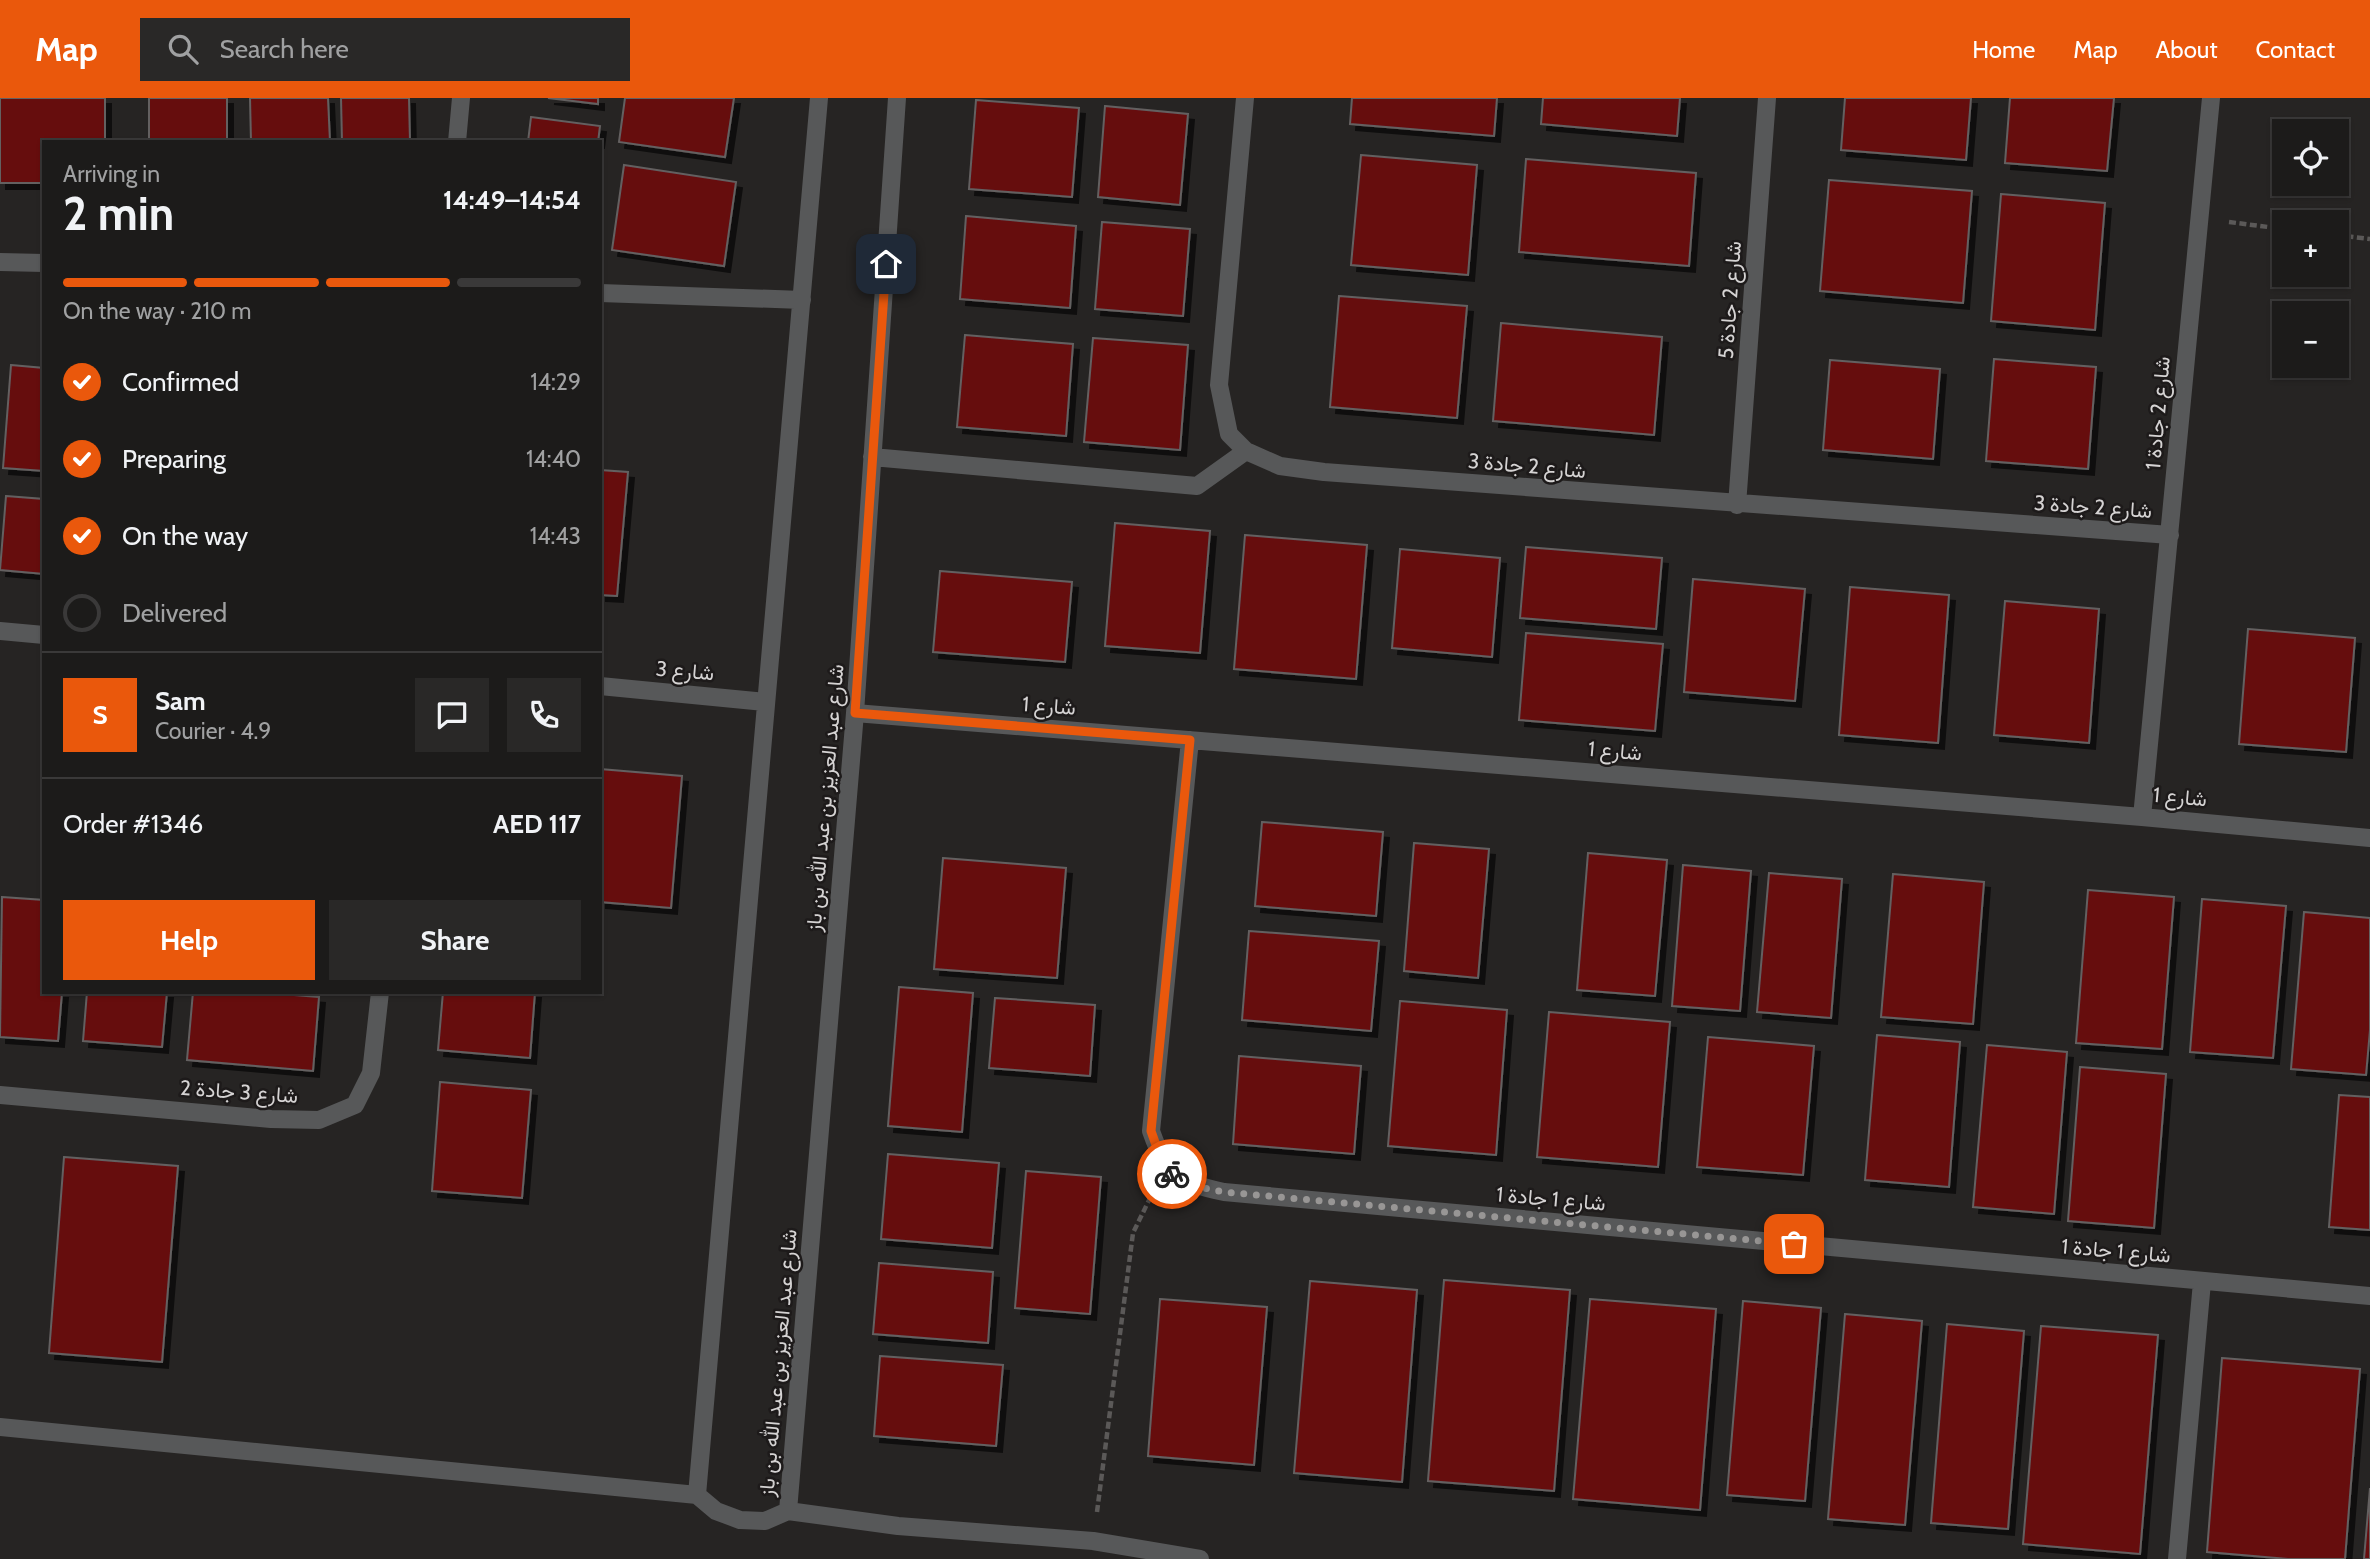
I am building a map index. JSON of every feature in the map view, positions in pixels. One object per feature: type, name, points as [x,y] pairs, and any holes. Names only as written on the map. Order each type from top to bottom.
[{"type":"street","points":[[457,140],[461,98]]},
{"type":"street","points":[[0,1427],[697,1494],[819,98]]},
{"type":"street","name":"شارع عبد العزيز بن عبد الله بن باز","points":[[697,1494],[716,1511],[740,1520],[765,1521],[788,1511],[855,713],[897,98]]},
{"type":"street","points":[[872,457],[1197,486],[1246,452],[1229,434],[1219,385],[1245,98]]},
{"type":"street","name":"شارع 2 جادة 5","points":[[1737,505],[1767,98]]},
{"type":"street","name":"شارع 2 جادة 1","points":[[2142,817],[2211,98]]},
{"type":"street","points":[[0,262],[42,263]]},
{"type":"street","points":[[602,293],[802,300]]},
{"type":"street","name":"شارع 2 جادة 3","points":[[1246,452],[1280,466],[1324,472],[2170,536]]},
{"type":"street","points":[[0,631],[42,635]]},
{"type":"street","name":"شارع 3","points":[[602,687],[765,702]]},
{"type":"street","name":"شارع 1","points":[[855,713],[2142,817],[2370,838]]},
{"type":"street","name":"شارع 1 جادة 1","points":[[1190,740],[1151,1131],[1161,1159],[1173,1176],[1193,1186],[1224,1192],[2370,1296]]},
{"type":"street","name":"شارع 3 جادة 2","points":[[0,1095],[271,1119],[319,1120],[355,1105],[371,1073],[380,994]]},
{"type":"street","points":[[2177,1559],[2202,1282]]},
{"type":"street","points":[[788,1511],[898,1526],[1093,1541],[1200,1559]]},
{"type":"path","points":[[2200,219],[2272,228]]},
{"type":"path","points":[[2349,237],[2370,239]]},
{"type":"path","points":[[1093,1541],[1133,1233],[1151,1194]]},
{"type":"building","points":[[0,98],[105,98],[105,140],[42,140],[42,183],[0,183]]},
{"type":"building","points":[[149,98],[227,98],[227,140],[149,140]]},
{"type":"building","points":[[250,98],[328,98],[330,140],[251,140]]},
{"type":"building","points":[[341,98],[409,98],[410,140],[342,140]]},
{"type":"building","points":[[548,98],[598,98],[598,104]]},
{"type":"building","points":[[625,98],[734,98],[725,157],[619,142]]},
{"type":"building","points":[[1352,98],[1497,98],[1494,136],[1350,124]]},
{"type":"building","points":[[1543,98],[1680,98],[1677,136],[1541,124]]},
{"type":"building","points":[[1845,98],[1971,98],[1966,160],[1841,150]]},
{"type":"building","points":[[2010,98],[2114,98],[2107,171],[2005,163]]},
{"type":"building","points":[[976,100],[1079,108],[1072,197],[969,189]]},
{"type":"building","points":[[1105,106],[1188,114],[1180,205],[1098,197]]},
{"type":"building","points":[[531,117],[600,126],[598,140],[528,140]]},
{"type":"building","points":[[1361,155],[1477,165],[1468,275],[1351,265]]},
{"type":"building","points":[[1526,159],[1696,173],[1689,266],[1519,252]]},
{"type":"building","points":[[624,165],[736,182],[724,266],[612,250]]},
{"type":"building","points":[[1829,180],[1972,191],[1963,303],[1820,291]]},
{"type":"building","points":[[2001,194],[2105,203],[2095,330],[1991,321]]},
{"type":"building","points":[[966,216],[1076,226],[1070,308],[960,299]]},
{"type":"building","points":[[1102,222],[1190,229],[1183,316],[1095,309]]},
{"type":"building","points":[[1339,296],[1467,306],[1457,418],[1330,407]]},
{"type":"building","points":[[1501,323],[1662,337],[1654,435],[1493,421]]},
{"type":"building","points":[[965,335],[1073,344],[1066,436],[957,427]]},
{"type":"building","points":[[1093,338],[1188,345],[1180,450],[1084,442]]},
{"type":"building","points":[[1994,359],[2096,367],[2088,469],[1986,461]]},
{"type":"building","points":[[1830,360],[1940,369],[1933,459],[1823,450]]},
{"type":"building","points":[[11,365],[42,368],[42,471],[3,468]]},
{"type":"building","points":[[602,470],[628,472],[617,596],[602,595]]},
{"type":"building","points":[[6,496],[42,499],[42,574],[0,570]]},
{"type":"building","points":[[1115,523],[1210,531],[1200,653],[1105,646]]},
{"type":"building","points":[[1245,535],[1367,545],[1356,679],[1234,669]]},
{"type":"building","points":[[1526,547],[1662,558],[1656,629],[1520,618]]},
{"type":"building","points":[[1400,549],[1500,558],[1492,657],[1392,648]]},
{"type":"building","points":[[940,571],[1072,582],[1065,662],[933,652]]},
{"type":"building","points":[[1693,579],[1805,589],[1795,701],[1684,692]]},
{"type":"building","points":[[1850,587],[1949,595],[1938,743],[1839,735]]},
{"type":"building","points":[[2005,601],[2099,609],[2089,743],[1994,735]]},
{"type":"building","points":[[2248,629],[2355,638],[2346,752],[2239,744]]},
{"type":"building","points":[[1526,633],[1663,644],[1655,731],[1519,720]]},
{"type":"building","points":[[602,769],[682,776],[671,908],[602,902]]},
{"type":"building","points":[[1262,822],[1383,832],[1376,916],[1255,906]]},
{"type":"building","points":[[1414,843],[1489,849],[1478,978],[1404,971]]},
{"type":"building","points":[[1588,853],[1667,860],[1655,996],[1577,990]]},
{"type":"building","points":[[943,858],[1066,868],[1057,978],[934,969]]},
{"type":"building","points":[[1683,865],[1751,871],[1740,1011],[1672,1006]]},
{"type":"building","points":[[1769,873],[1842,879],[1831,1018],[1757,1012]]},
{"type":"building","points":[[1893,874],[1984,882],[1973,1024],[1881,1017]]},
{"type":"building","points":[[2088,890],[2174,897],[2162,1049],[2076,1043]]},
{"type":"building","points":[[2,897],[42,900],[42,994],[62,994],[58,1041],[0,1037]]},
{"type":"building","points":[[2202,899],[2286,906],[2273,1058],[2190,1052]]},
{"type":"building","points":[[2304,912],[2370,918],[2370,1030],[2366,1075],[2291,1069]]},
{"type":"building","points":[[1249,931],[1379,941],[1371,1031],[1242,1020]]},
{"type":"building","points":[[899,987],[973,993],[962,1132],[888,1126]]},
{"type":"building","points":[[87,994],[167,994],[162,1047],[83,1041]]},
{"type":"building","points":[[193,994],[281,994],[319,997],[313,1071],[187,1060]]},
{"type":"building","points":[[443,994],[535,994],[530,1058],[438,1050]]},
{"type":"building","points":[[995,998],[1095,1005],[1090,1076],[989,1068]]},
{"type":"building","points":[[1400,1001],[1507,1010],[1496,1155],[1388,1146]]},
{"type":"building","points":[[1549,1012],[1670,1022],[1658,1167],[1537,1157]]},
{"type":"building","points":[[1877,1035],[1960,1042],[1949,1187],[1865,1180]]},
{"type":"building","points":[[1708,1037],[1814,1046],[1803,1175],[1697,1167]]},
{"type":"building","points":[[1987,1045],[2067,1052],[2054,1214],[1973,1207]]},
{"type":"building","points":[[1239,1056],[1361,1066],[1354,1154],[1233,1144]]},
{"type":"building","points":[[2080,1067],[2166,1074],[2154,1228],[2068,1221]]},
{"type":"building","points":[[440,1082],[531,1090],[522,1198],[432,1191]]},
{"type":"building","points":[[2339,1095],[2370,1097],[2370,1230],[2329,1227]]},
{"type":"building","points":[[888,1154],[999,1163],[992,1248],[881,1239]]},
{"type":"building","points":[[64,1157],[178,1166],[162,1362],[49,1353]]},
{"type":"building","points":[[1026,1171],[1101,1177],[1090,1314],[1015,1308]]},
{"type":"building","points":[[879,1263],[993,1272],[988,1343],[873,1334]]},
{"type":"building","points":[[1444,1280],[1570,1290],[1554,1491],[1428,1481]]},
{"type":"building","points":[[1310,1281],[1417,1290],[1402,1482],[1294,1473]]},
{"type":"building","points":[[1160,1299],[1267,1307],[1254,1465],[1148,1456]]},
{"type":"building","points":[[1590,1299],[1716,1309],[1700,1510],[1573,1499]]},
{"type":"building","points":[[1743,1301],[1821,1308],[1805,1501],[1727,1495]]},
{"type":"building","points":[[1845,1314],[1922,1321],[1905,1525],[1828,1519]]},
{"type":"building","points":[[1947,1324],[2024,1331],[2008,1529],[1931,1523]]},
{"type":"building","points":[[2041,1326],[2158,1335],[2140,1554],[2023,1544]]},
{"type":"building","points":[[880,1356],[1003,1365],[996,1446],[874,1436]]},
{"type":"building","points":[[2222,1358],[2360,1369],[2345,1559],[2288,1559],[2207,1552]]},
{"type":"building","points":[[2370,1488],[2370,1559],[2364,1559]]},
{"type":"way so far","points":[[1172,1174],[1193,1186],[1224,1192],[1794,1244]]},
{"type":"route","points":[[886,264],[855,713],[1190,740],[1151,1131],[1161,1159],[1172,1174]]}]
